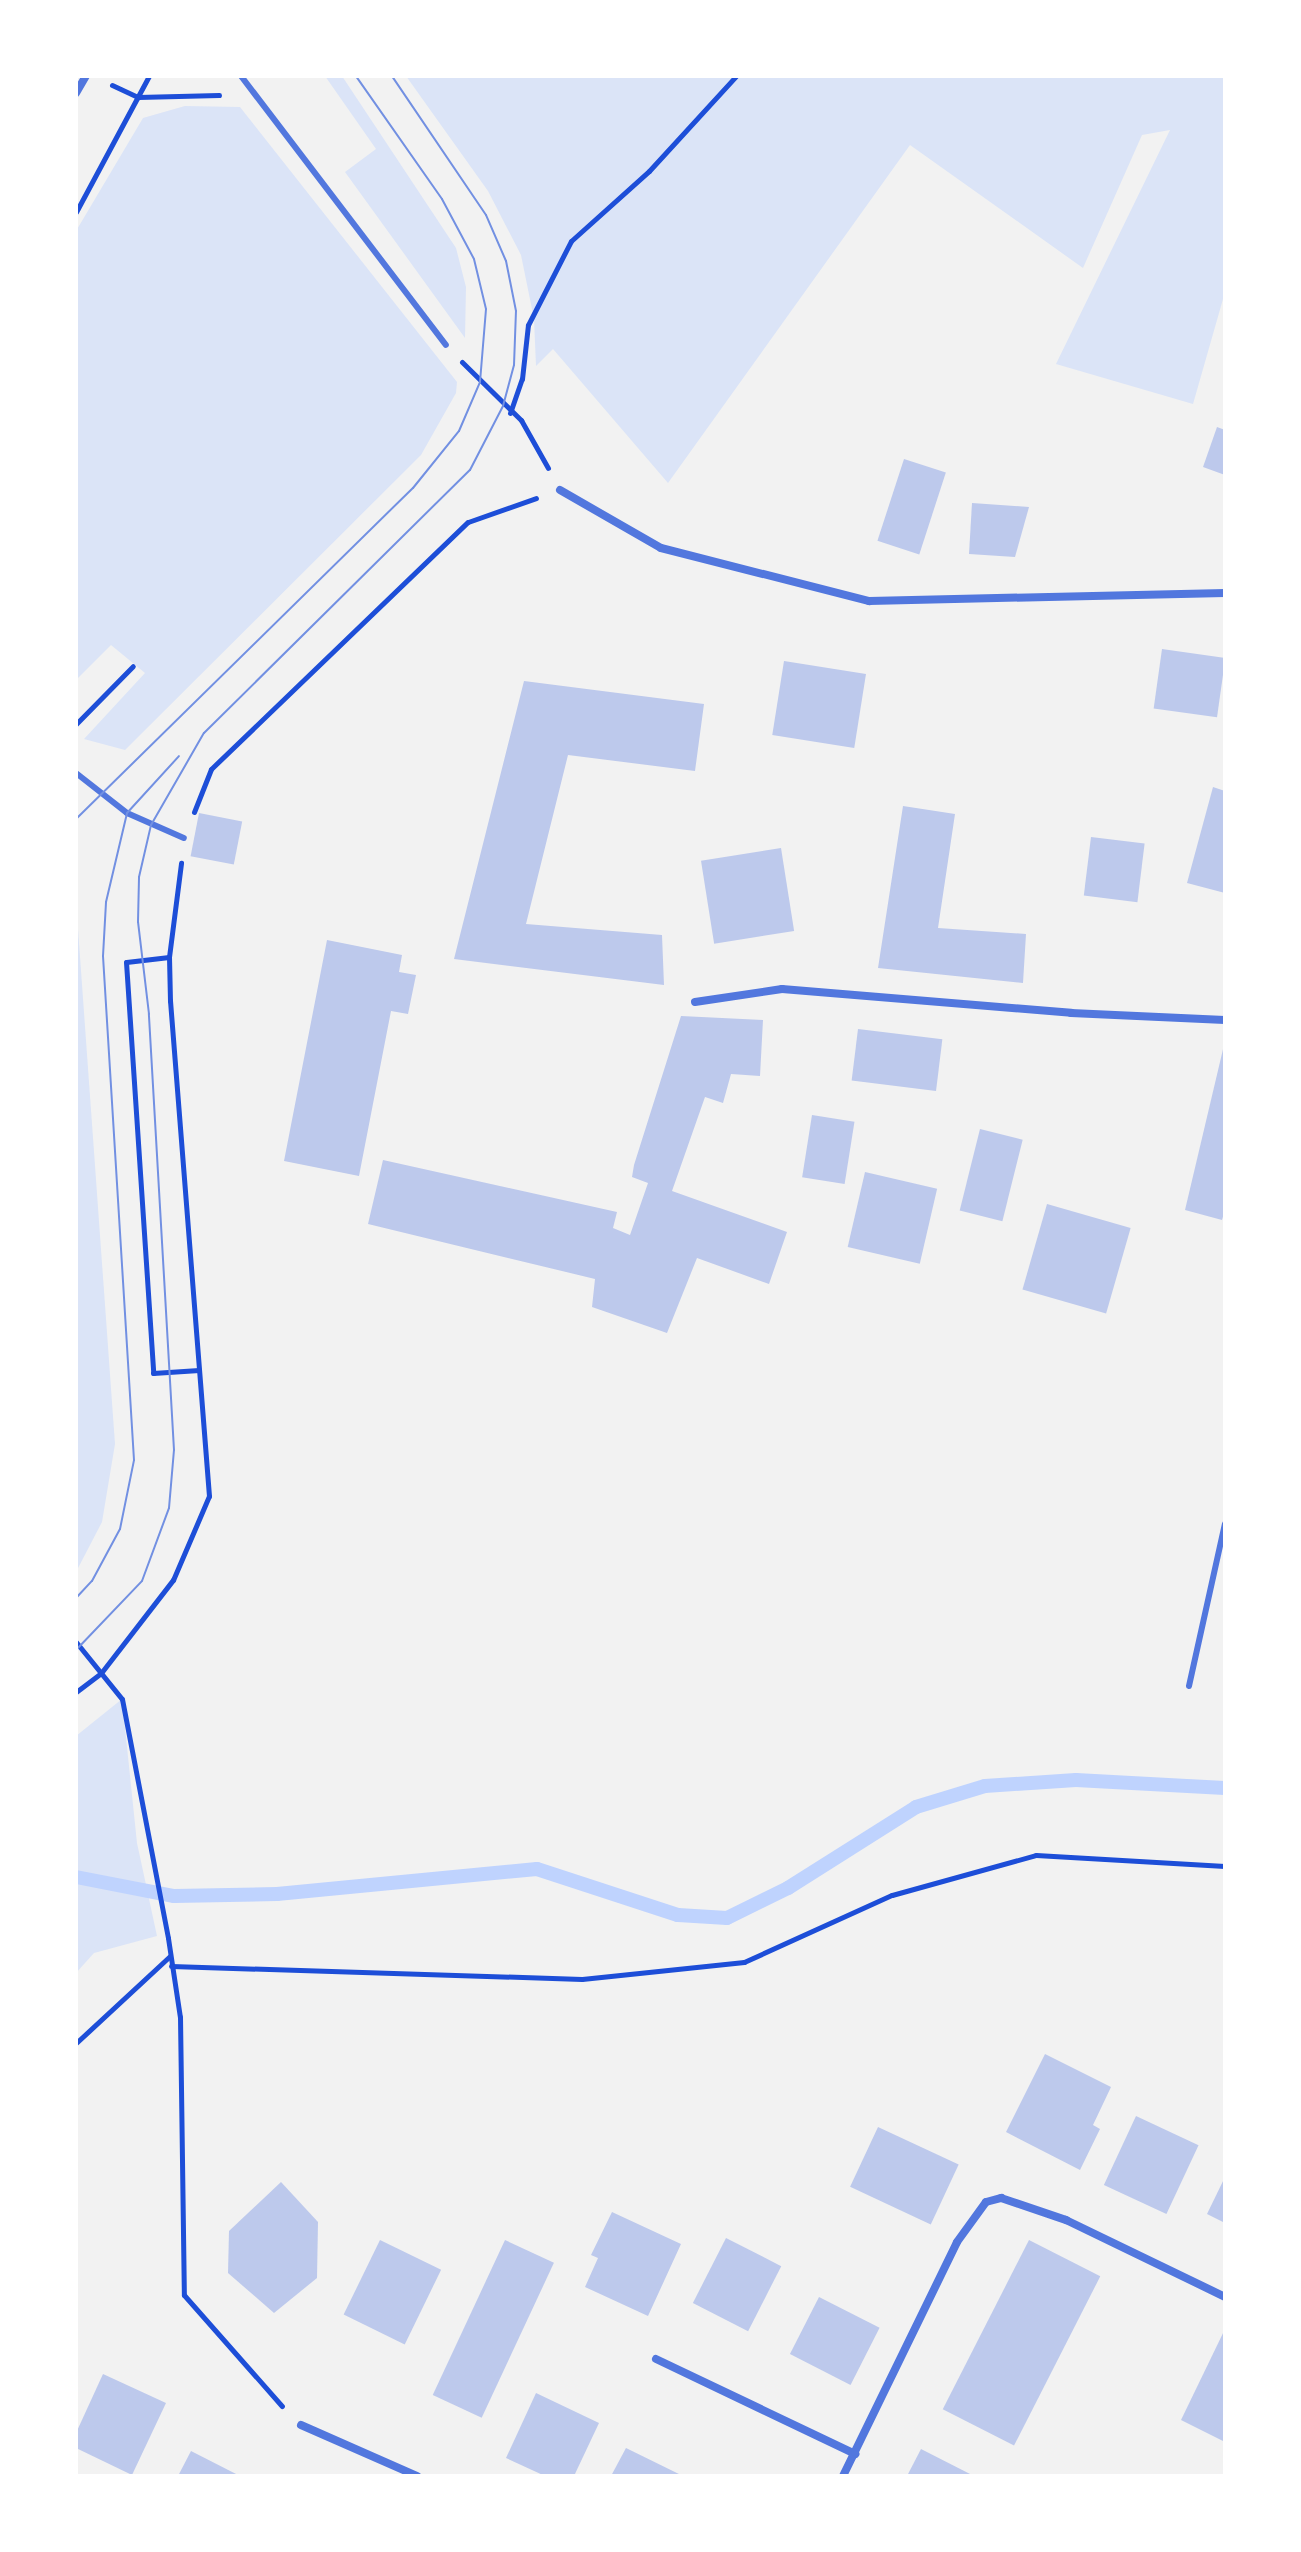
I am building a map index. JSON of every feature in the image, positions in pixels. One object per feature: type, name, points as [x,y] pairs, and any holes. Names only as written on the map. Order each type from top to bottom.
[{"type":"street","points":[[76,93],[86,76]]},
{"type":"street","points":[[560,490],[661,548],[869,601],[1225,593]]},
{"type":"street","points":[[695,1002],[782,989],[1071,1013],[1225,1020]]},
{"type":"street","points":[[843,2476],[957,2242],[986,2202],[1001,2198],[1066,2220],[1225,2297]]},
{"type":"street","points":[[656,2359],[855,2454]]},
{"type":"street","points":[[301,2425],[417,2476]]},
{"type":"lane","points":[[241,76],[446,345]]},
{"type":"lane","points":[[76,773],[127,813],[184,838]]},
{"type":"lane","points":[[1189,1686],[1225,1524]]},
{"type":"path","points":[[76,212],[149,76]]},
{"type":"path","points":[[510,413],[522,379],[533,312],[571,241],[649,171],[736,76]]},
{"type":"path","points":[[104,81],[138,97],[255,94]]},
{"type":"path","points":[[76,1692],[101,1673],[173,1580],[209,1496],[169,957],[184,838],[211,769],[468,522],[560,490],[521,420],[510,413],[446,345]]},
{"type":"path","points":[[76,724],[133,666]]},
{"type":"path","points":[[169,957],[126,962],[153,1373],[199,1370]]},
{"type":"path","points":[[76,1642],[122,1699],[148,1849],[168,1938],[180,2017],[184,2295],[301,2425]]},
{"type":"path","points":[[171,1966],[582,1979],[744,1962],[892,1895],[1036,1855],[1225,1866]]},
{"type":"path","points":[[76,2043],[170,1956]]},
{"type":"shaded area","points":[[325,76],[342,76],[456,248],[466,287],[465,338],[345,172],[376,149]]},
{"type":"shaded area","points":[[406,76],[1225,76],[1225,292],[1193,404],[1056,364],[1170,130],[1142,135],[1083,268],[910,145],[668,483],[553,349],[536,366],[534,319],[521,255],[488,191]]},
{"type":"shaded area","points":[[185,106],[240,107],[457,382],[456,393],[421,455],[125,750],[84,739],[145,673],[111,645],[76,680],[76,231],[143,118]]},
{"type":"shaded area","points":[[76,901],[115,1444],[102,1522],[76,1572]]},
{"type":"shaded area","points":[[122,1699],[137,1843],[157,1936],[94,1953],[76,1973],[76,1736]]},
{"type":"building","points":[[1217,427],[1225,430],[1225,475],[1203,467]]},
{"type":"building","points":[[904,459],[946,473],[919,554],[877,541]]},
{"type":"building","points":[[972,503],[1029,507],[1015,557],[969,554]]},
{"type":"building","points":[[1162,649],[1225,658],[1217,717],[1154,708]]},
{"type":"building","points":[[784,661],[866,674],[854,748],[772,735]]},
{"type":"building","points":[[524,681],[704,704],[695,771],[568,755],[526,924],[662,935],[664,985],[454,959]]},
{"type":"building","points":[[1213,787],[1225,791],[1225,893],[1187,883]]},
{"type":"building","points":[[903,806],[955,814],[938,928],[1026,934],[1023,983],[878,968]]},
{"type":"building","points":[[199,813],[242,821],[234,865],[191,856]]},
{"type":"building","points":[[1091,837],[1145,844],[1137,902],[1084,896]]},
{"type":"building","points":[[781,848],[794,931],[714,944],[701,861]]},
{"type":"building","points":[[327,940],[402,955],[399,972],[416,975],[408,1014],[391,1011],[359,1176],[284,1161]]},
{"type":"building","points":[[681,1016],[763,1020],[760,1076],[731,1074],[723,1103],[705,1097],[672,1191],[787,1232],[769,1284],[697,1258],[667,1333],[592,1307],[595,1279],[368,1224],[383,1160],[617,1212],[613,1228],[630,1235],[648,1183],[632,1177],[634,1165]]},
{"type":"building","points":[[858,1029],[942,1039],[936,1091],[852,1081]]},
{"type":"building","points":[[1224,1045],[1225,1210],[1222,1220],[1185,1210]]},
{"type":"building","points":[[812,1115],[854,1122],[845,1184],[802,1177]]},
{"type":"building","points":[[980,1129],[1023,1140],[1002,1221],[960,1211]]},
{"type":"building","points":[[865,1172],[937,1189],[920,1264],[848,1247]]},
{"type":"building","points":[[1047,1204],[1131,1228],[1106,1314],[1022,1290]]},
{"type":"building","points":[[1045,2054],[1111,2087],[1093,2125],[1100,2129],[1080,2170],[1006,2132]]},
{"type":"building","points":[[1136,2116],[1199,2145],[1166,2214],[1104,2185]]},
{"type":"building","points":[[878,2127],[959,2165],[931,2224],[850,2187]]},
{"type":"building","points":[[1225,2177],[1225,2223],[1207,2214]]},
{"type":"building","points":[[281,2182],[318,2222],[317,2278],[274,2313],[228,2273],[229,2231]]},
{"type":"building","points":[[612,2212],[681,2244],[648,2316],[585,2287],[598,2258],[591,2255]]},
{"type":"building","points":[[726,2238],[781,2266],[748,2331],[693,2303]]},
{"type":"building","points":[[380,2240],[441,2270],[405,2344],[344,2315]]},
{"type":"building","points":[[505,2240],[554,2263],[482,2418],[433,2395]]},
{"type":"building","points":[[1029,2240],[1100,2276],[1014,2446],[943,2409]]},
{"type":"building","points":[[819,2297],[880,2328],[851,2385],[790,2354]]},
{"type":"building","points":[[1225,2329],[1225,2442],[1181,2420]]},
{"type":"building","points":[[103,2374],[166,2403],[132,2475],[76,2448],[76,2433]]},
{"type":"building","points":[[536,2393],[599,2423],[574,2476],[545,2476],[506,2458]]},
{"type":"building","points":[[626,2448],[683,2476],[611,2476]]},
{"type":"building","points":[[921,2449],[974,2476],[907,2476]]},
{"type":"building","points":[[191,2451],[240,2476],[178,2476]]},
{"type":"waterway","points":[[76,1877],[174,1896],[277,1894],[537,1869],[678,1915],[727,1918],[788,1888],[916,1807],[985,1786],[1076,1780],[1225,1788]]},
{"type":"tram line","points":[[76,819],[413,488],[459,431],[480,382],[486,309],[474,259],[442,199],[356,76]]},
{"type":"tram line","points":[[76,1650],[142,1581],[169,1508],[174,1450],[149,1014],[138,922],[139,877],[151,825],[204,733],[470,470],[503,406],[514,365],[516,311],[506,261],[486,215],[392,76]]},
{"type":"tram line","points":[[76,1598],[92,1581],[120,1529],[134,1460],[103,956],[106,902],[127,813],[179,756]]}]
